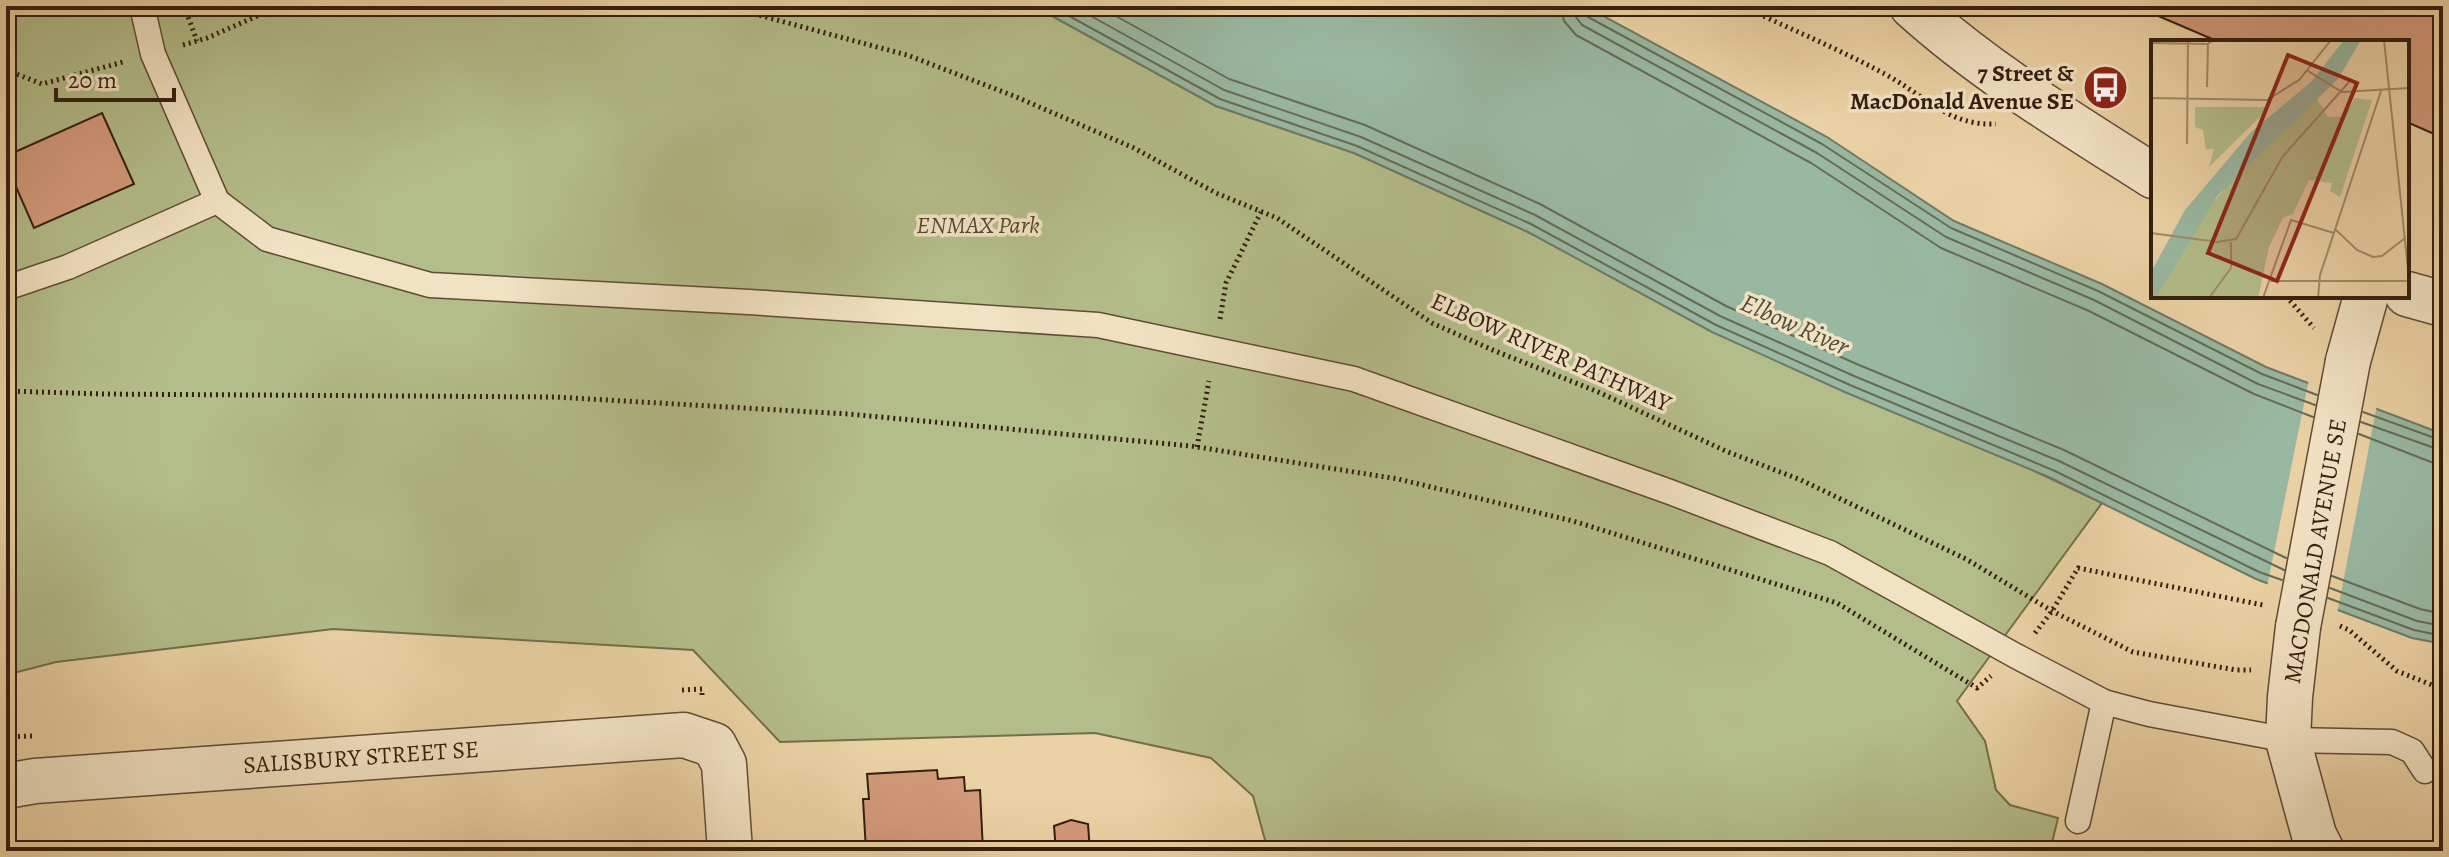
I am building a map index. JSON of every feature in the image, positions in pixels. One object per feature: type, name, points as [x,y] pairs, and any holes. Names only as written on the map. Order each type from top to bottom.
[{"type":"street","points":[[1912,6],[1946,37],[2029,96],[2151,175]]},
{"type":"street","points":[[2409,295],[2443,304]]},
{"type":"street","name":"MACDONALD AVENUE SE","points":[[2322,851],[2314,835],[2288,740],[2290,697],[2299,619],[2348,361],[2365,298]]},
{"type":"street","name":"SALISBURY STREET SE","points":[[6,786],[67,778],[684,735],[714,745],[724,764],[730,851]]},
{"type":"lane","points":[[142,6],[153,54],[217,201],[267,239],[430,285],[1098,325],[1354,379],[1830,553],[2104,702],[2149,714],[2288,740],[2392,742],[2412,751],[2425,771]]},
{"type":"lane","points":[[6,288],[68,267],[217,201]]},
{"type":"lane","points":[[2078,821],[2104,702]]},
{"type":"path","points":[[184,6],[197,41]]},
{"type":"path","name":"ELBOW RIVER PATHWAY","points":[[725,6],[907,55],[1134,148],[1216,193],[1277,218],[1432,323],[1596,391],[1728,452],[1801,480],[1966,559],[2052,611],[2133,652],[2236,670],[2255,670]]},
{"type":"path","points":[[1742,6],[1892,78],[1948,115],[1976,125],[2000,124]]},
{"type":"path","points":[[1219,324],[1226,283],[1261,212]]},
{"type":"path","points":[[2288,298],[2316,330]]},
{"type":"path","points":[[1197,447],[1210,378]]},
{"type":"path","points":[[6,391],[555,397],[848,414],[1197,447],[1398,479],[1573,521],[1748,575],[1837,603],[1977,688],[2016,656],[2052,611],[2078,568],[2349,630],[2397,671],[2437,687],[2443,693]]},
{"type":"green space","name":"ENMAX Park","points":[[6,6],[1034,6],[1216,106],[1354,153],[2102,503],[1957,701],[1985,741],[1996,790],[2010,805],[2058,818],[2050,851],[1268,851],[1253,796],[1211,758],[1095,733],[780,742],[693,650],[333,629],[56,662],[6,675]]},
{"type":"water","name":"Elbow River","points":[[1034,6],[1585,6],[1827,137],[1954,221],[2102,284],[2266,367],[2443,434],[2443,644],[2412,638],[2256,579],[2051,478],[1847,393],[1712,332],[1528,232],[1354,153],[1216,106]]},
{"type":"pier","points":[[2309,379],[2377,405],[2337,614],[2267,587]]},
{"type":"building","points":[[2135,6],[2443,6],[2443,138],[2409,123],[2409,40],[2214,40]]},
{"type":"building","points":[[102,113],[134,184],[34,228],[6,164],[6,156]]},
{"type":"building","points":[[937,770],[938,779],[964,777],[965,791],[980,790],[983,851],[866,851],[863,799],[869,799],[867,774]]},
{"type":"building","points":[[1071,820],[1088,824],[1090,851],[1056,851],[1054,826]]},
{"type":"place","name":"7 Street & MacDonald Avenue SE","points":[[2105,87]]}]
